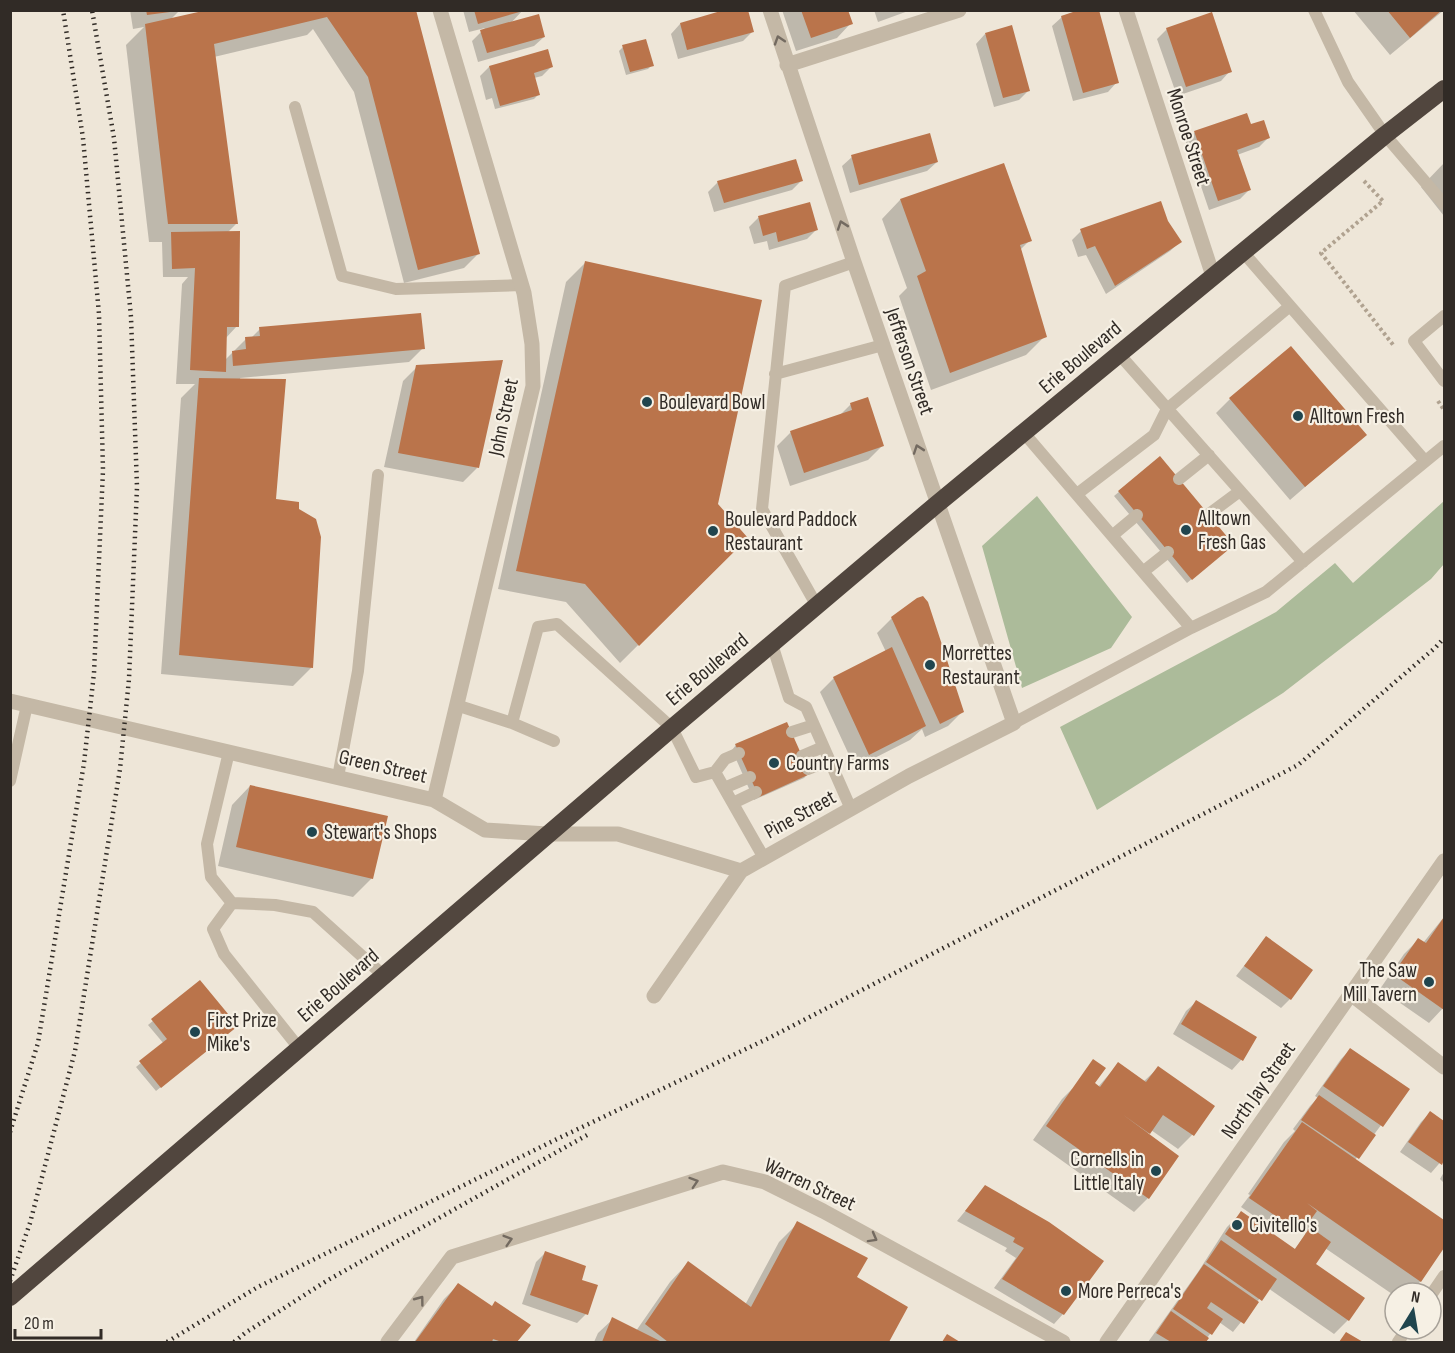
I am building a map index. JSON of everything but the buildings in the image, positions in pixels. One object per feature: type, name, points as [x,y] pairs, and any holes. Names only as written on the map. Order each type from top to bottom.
[{"type":"highway","name":"Erie Boulevard","points":[[10,1297],[383,975],[937,504],[1444,89]]},
{"type":"street","name":"John Street","points":[[434,800],[533,386],[532,344],[522,285],[440,10]]},
{"type":"street","name":"Jefferson Street","points":[[770,10],[854,262],[1014,723]]},
{"type":"street","points":[[787,64],[959,10]]},
{"type":"street","name":"Monroe Street","points":[[1126,10],[1213,276]]},
{"type":"street","name":"Green Street","points":[[10,701],[434,800],[485,830],[548,834],[618,834],[741,871]]},
{"type":"street","name":"Pine Street","points":[[654,996],[741,871],[909,776],[1014,723]]},
{"type":"street","name":"North Jay Street","points":[[1107,1342],[1444,861]]},
{"type":"street","points":[[1351,994],[1444,1067]]},
{"type":"street","name":"Warren Street","points":[[388,1342],[452,1257],[723,1172],[765,1182],[823,1211],[1063,1342]]},
{"type":"lane","points":[[1314,10],[1348,82],[1385,135],[1444,204]]},
{"type":"lane","points":[[295,107],[342,276],[396,290],[522,285]]},
{"type":"lane","points":[[1243,252],[1425,461]]},
{"type":"lane","points":[[817,606],[762,508],[784,286],[854,262]]},
{"type":"lane","points":[[1077,494],[1154,435],[1167,409],[1290,306]]},
{"type":"lane","points":[[1444,316],[1414,340],[1444,381]]},
{"type":"lane","points":[[775,374],[883,345]]},
{"type":"lane","points":[[1119,354],[1303,562]]},
{"type":"lane","points":[[1024,433],[1191,628]]},
{"type":"lane","points":[[1014,723],[1191,628],[1266,592],[1444,446]]},
{"type":"lane","points":[[1179,479],[1209,455]]},
{"type":"lane","points":[[338,777],[358,671],[378,475]]},
{"type":"lane","points":[[1209,514],[1240,491]]},
{"type":"lane","points":[[1113,535],[1137,515]]},
{"type":"lane","points":[[1143,571],[1168,552]]},
{"type":"lane","points":[[512,723],[538,627],[557,624],[672,728],[696,777],[715,772],[725,759],[740,753]]},
{"type":"lane","points":[[772,644],[789,698],[806,707],[851,809]]},
{"type":"lane","points":[[10,781],[27,705]]},
{"type":"lane","points":[[456,705],[512,723],[554,741]]},
{"type":"lane","points":[[792,732],[814,725]]},
{"type":"lane","points":[[802,756],[823,747]]},
{"type":"lane","points":[[229,752],[207,844],[211,877],[232,903],[274,905],[313,912],[383,975]]},
{"type":"lane","points":[[808,769],[829,760]]},
{"type":"lane","points":[[715,772],[764,858]]},
{"type":"lane","points":[[724,788],[750,777]]},
{"type":"lane","points":[[733,803],[756,792]]},
{"type":"lane","points":[[232,903],[213,929],[224,954],[299,1048]]},
{"type":"path","points":[[1349,165],[1383,201],[1321,253],[1401,354]]},
{"type":"path","points":[[1437,401],[1444,410]]},
{"type":"green space","points":[[1037,496],[1132,617],[1111,648],[1022,688],[982,546]]},
{"type":"green space","points":[[1444,501],[1444,564],[1431,579],[1283,693],[1097,810],[1060,727],[1276,612],[1335,563],[1353,583]]},
{"type":"railway","points":[[10,1132],[38,1043],[84,763],[94,673],[103,470],[99,314],[83,138],[63,10]]},
{"type":"railway","points":[[10,1281],[30,1223],[75,1051],[120,769],[129,679],[137,487],[131,317],[114,138],[92,10]]},
{"type":"railway","points":[[167,1342],[256,1288],[557,1139],[771,1037],[1298,765],[1444,638]]},
{"type":"railway","points":[[234,1342],[328,1280],[589,1134]]},
{"type":"place","name":"Boulevard Bowl","points":[[647,402]]},
{"type":"place","name":"Alltown Fresh","points":[[1298,416]]},
{"type":"place","name":"Alltown Fresh Gas","points":[[1186,530]]},
{"type":"place","name":"Boulevard Paddock Restaurant","points":[[713,531]]},
{"type":"place","name":"Morrettes Restaurant","points":[[930,665]]},
{"type":"place","name":"Country Farms","points":[[774,763]]},
{"type":"place","name":"Stewart's Shops","points":[[312,832]]},
{"type":"place","name":"The Saw Mill Tavern","points":[[1429,982]]},
{"type":"place","name":"First Prize Mike's","points":[[195,1032]]},
{"type":"place","name":"Cornells in Little Italy","points":[[1156,1171]]},
{"type":"place","name":"Civitello's","points":[[1237,1225]]},
{"type":"place","name":"More Perreca's","points":[[1066,1291]]}]
